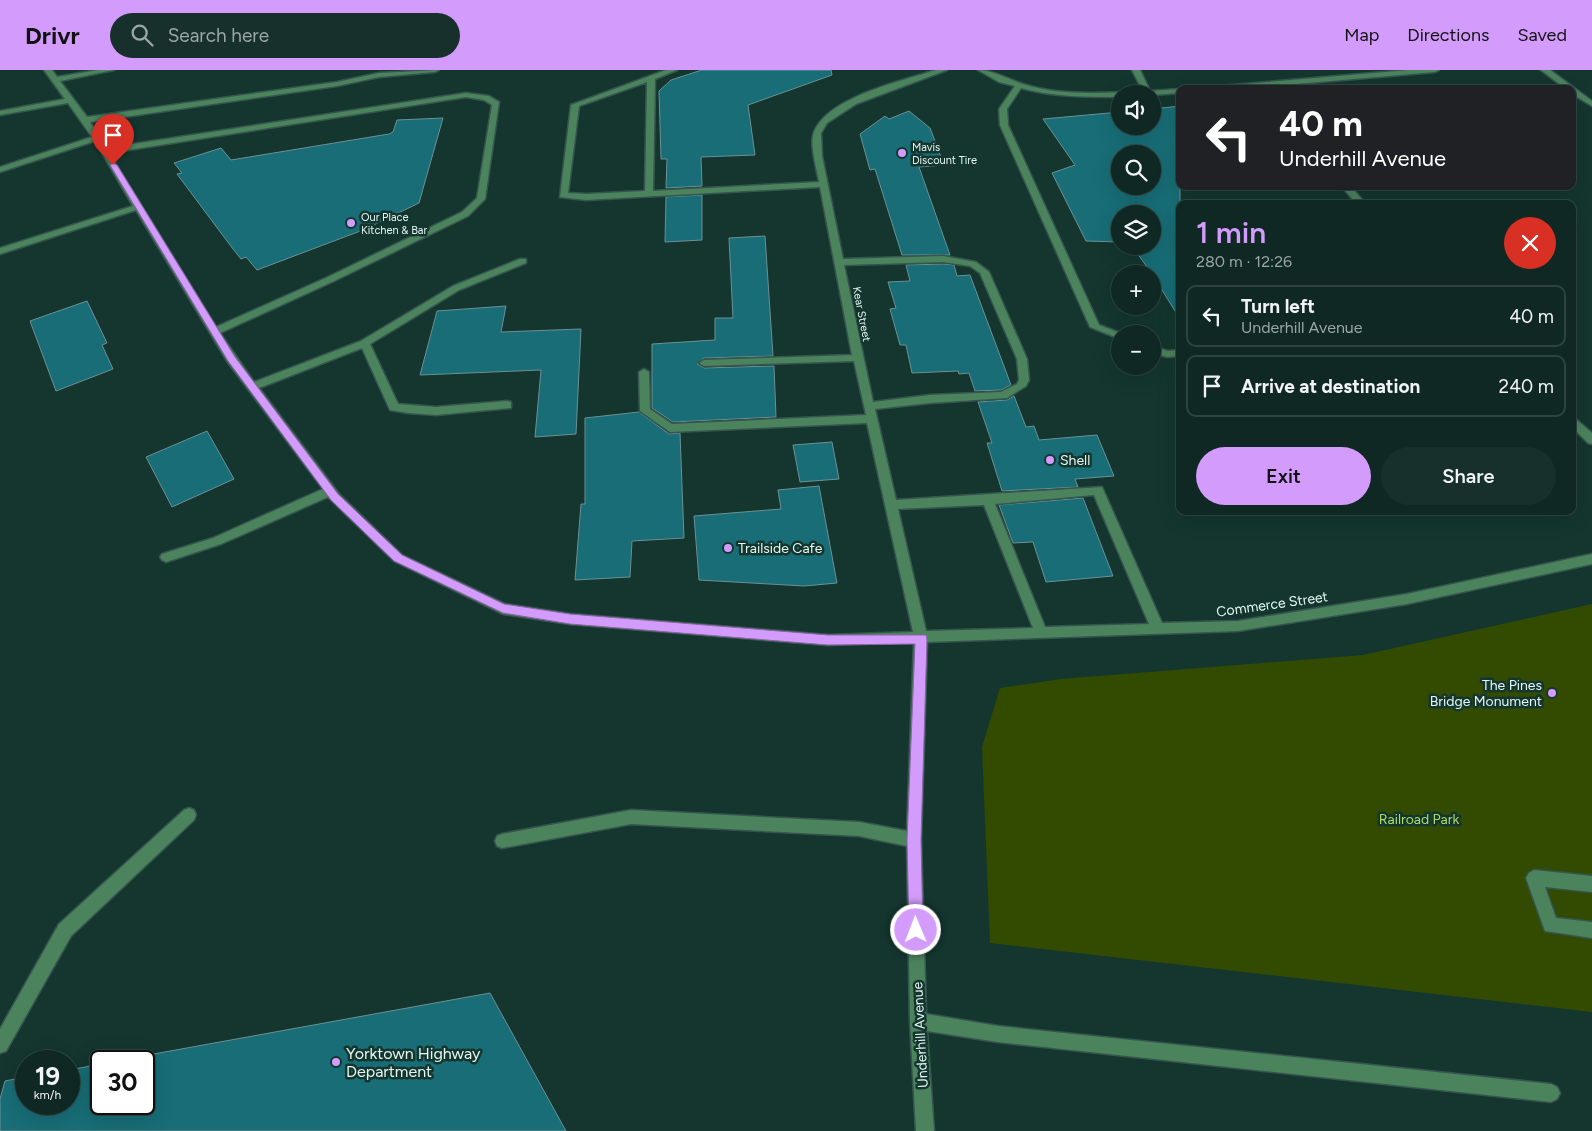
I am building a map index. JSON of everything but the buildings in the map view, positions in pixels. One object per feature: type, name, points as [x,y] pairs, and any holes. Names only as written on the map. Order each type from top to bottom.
[{"type":"street","points":[[48,70],[97,138],[215,331],[252,386],[330,491],[398,558],[503,609],[570,619],[828,640],[921,639]]},
{"type":"street","points":[[55,80],[110,70]]},
{"type":"street","points":[[85,120],[337,84],[379,75],[436,70]]},
{"type":"street","points":[[673,70],[575,105],[563,195],[586,197],[823,184]]},
{"type":"street","name":"Kear Street","points":[[921,639],[858,358],[818,156],[818,133],[828,116],[848,104],[943,70]]},
{"type":"street","points":[[982,70],[1020,85],[1061,93],[1111,94]]},
{"type":"street","points":[[1136,70],[1144,85]]},
{"type":"street","points":[[1271,85],[1435,70]]},
{"type":"street","points":[[1545,70],[1566,85]]},
{"type":"street","points":[[649,194],[651,78]]},
{"type":"street","points":[[1020,85],[1003,109],[1004,125],[1094,327],[1111,333]]},
{"type":"street","points":[[1161,93],[1176,91]]},
{"type":"street","points":[[1576,92],[1592,104]]},
{"type":"street","points":[[105,151],[466,95],[486,98],[496,104],[482,199],[465,214],[331,279],[215,331]]},
{"type":"street","points":[[0,113],[70,100]]},
{"type":"street","points":[[0,170],[97,138]]},
{"type":"street","points":[[1349,190],[1358,200]]},
{"type":"street","points":[[0,251],[138,207]]},
{"type":"street","points":[[839,262],[943,260],[973,264],[984,272],[1022,358],[1024,380],[1021,386],[1002,395],[930,399],[869,406]]},
{"type":"street","points":[[252,386],[365,343],[456,288],[523,261]]},
{"type":"street","points":[[365,343],[394,407],[407,410],[431,411],[507,404]]},
{"type":"street","points":[[1161,352],[1176,353]]},
{"type":"street","points":[[704,363],[858,358]]},
{"type":"street","points":[[644,372],[645,411],[670,428],[871,419]]},
{"type":"street","points":[[1576,424],[1592,440]]},
{"type":"street","points":[[891,504],[988,500],[1098,490],[1158,629]]},
{"type":"street","points":[[166,557],[217,541],[330,491]]},
{"type":"street","points":[[988,500],[1041,632]]},
{"type":"street","name":"Commerce Street","points":[[921,639],[1041,632],[1238,626],[1407,599],[1592,559]]},
{"type":"street","name":"Underhill Avenue","points":[[921,639],[914,840],[918,1020],[925,1131]]},
{"type":"street","points":[[0,1045],[65,930],[189,814]]},
{"type":"street","points":[[502,841],[631,817],[859,830],[914,840]]},
{"type":"street","points":[[1592,884],[1534,878],[1551,924],[1592,930]]},
{"type":"street","points":[[918,1020],[998,1034],[1551,1093]]},
{"type":"green space","name":"Railroad Park","points":[[1592,604],[1592,1012],[990,943],[982,747],[1000,688],[1061,679],[1363,655]]},
{"type":"place","name":"Mavis Discount Tire","points":[[902,153]]},
{"type":"place","name":"Our Place Kitchen & Bar","points":[[351,223]]},
{"type":"place","name":"Shell","points":[[1050,460]]},
{"type":"place","name":"Trailside Cafe","points":[[728,548]]},
{"type":"place","name":"The Pines Bridge Monument","points":[[1552,693]]},
{"type":"place","name":"Yorktown Highway Department","points":[[336,1062]]},
{"type":"route","points":[[113,165],[231,358],[335,497],[398,558],[503,609],[570,619],[828,640],[921,639],[914,840],[916,930]]}]
